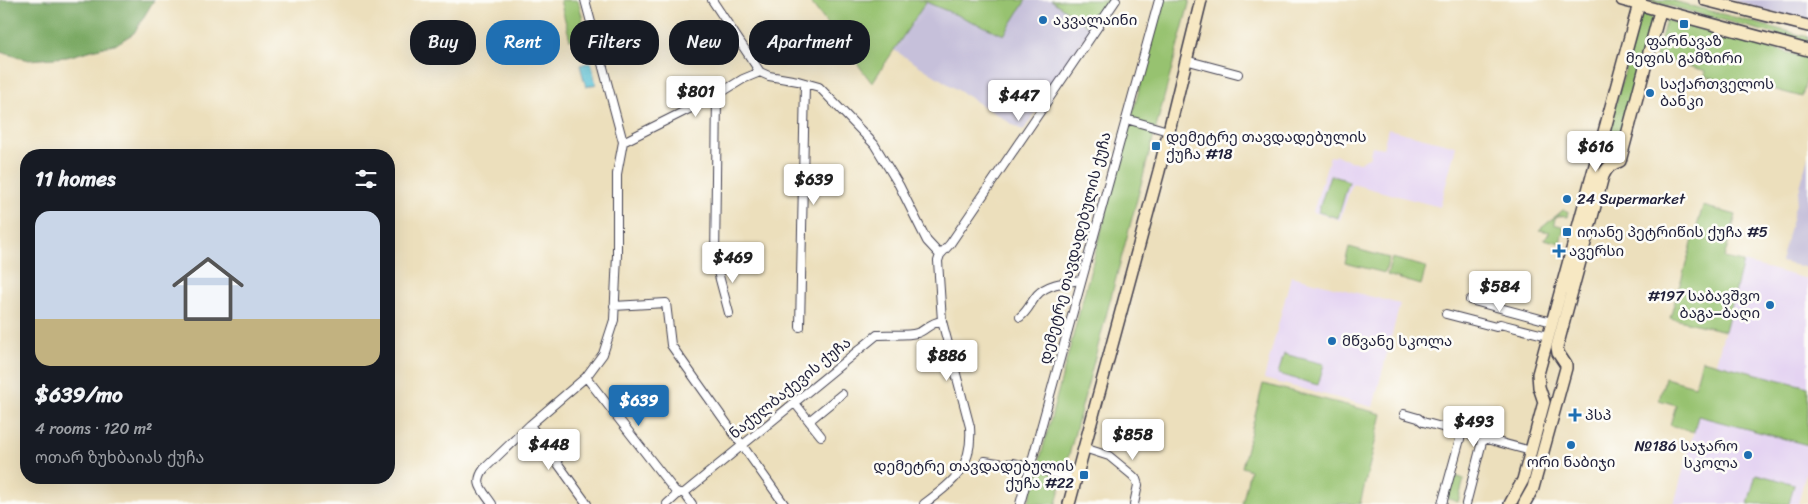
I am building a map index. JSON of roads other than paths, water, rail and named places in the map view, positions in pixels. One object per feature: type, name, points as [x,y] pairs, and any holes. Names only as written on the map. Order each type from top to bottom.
[{"type":"street","points":[[492,504],[479,485],[479,477],[484,469],[530,425],[586,376],[603,354],[614,320],[617,255],[617,174],[623,142],[584,0]]},
{"type":"street","points":[[712,0],[760,72],[819,87],[874,144],[899,185],[927,241],[940,255]]},
{"type":"street","points":[[924,504],[953,482],[964,467],[970,446],[970,427],[942,321],[938,272],[940,255],[950,244],[1116,0]]},
{"type":"street","name":"დემეტრე თავდადებულის ქუჩა","points":[[1020,504],[1159,0]]},
{"type":"street","points":[[1069,504],[1201,0]]},
{"type":"street","points":[[1622,0],[1639,2],[1660,10],[1808,50]]},
{"type":"street","points":[[1705,0],[1808,26]]},
{"type":"street","points":[[1549,345],[1552,322],[1569,280],[1598,154],[1639,2]]},
{"type":"street","points":[[1518,502],[1544,402],[1539,387],[1538,374],[1606,169],[1620,161],[1660,10]]},
{"type":"street","points":[[1185,60],[1238,74]]},
{"type":"street","points":[[623,142],[717,95],[742,79],[760,72]]},
{"type":"street","points":[[800,327],[805,84]]},
{"type":"street","points":[[717,95],[715,261],[729,313]]},
{"type":"street","points":[[1126,119],[1168,131]]},
{"type":"street","points":[[1598,154],[1603,162],[1612,164]]},
{"type":"street","points":[[1020,317],[1043,290],[1058,284],[1081,280]]},
{"type":"street","points":[[1470,300],[1552,322]]},
{"type":"street","points":[[614,306],[666,303],[671,346],[784,504]]},
{"type":"street","points":[[1446,314],[1496,327],[1500,324],[1549,345],[1564,360],[1566,368],[1533,488],[1518,502]]},
{"type":"street","name":"ნაქულბაქევის ქუჩა","points":[[667,504],[877,335],[918,333],[935,322],[942,321]]},
{"type":"street","points":[[586,376],[692,504]]},
{"type":"street","points":[[810,421],[842,394]]},
{"type":"street","points":[[794,402],[821,436]]},
{"type":"street","points":[[1404,414],[1424,422],[1531,451]]},
{"type":"street","points":[[530,425],[587,504]]},
{"type":"street","points":[[1442,504],[1462,432]]},
{"type":"street","points":[[1466,504],[1483,438]]},
{"type":"street","points":[[1084,448],[1109,456],[1136,479],[1138,485],[1134,504]]},
{"type":"street","points":[[985,461],[1004,464],[1011,463],[1076,479]]},
{"type":"water","points":[[580,65],[592,65],[596,84],[586,87]]},
{"type":"place","name":"აკვალაინი","points":[[1043,20]]},
{"type":"place","name":"ფარნავაზ მეფის გამზირი","points":[[1684,24]]},
{"type":"place","name":"საქართველოს ბანკი","points":[[1650,93]]},
{"type":"place","name":"დემეტრე თავდადებულის ქუჩა #18","points":[[1156,146]]},
{"type":"place","name":"24 Supermarket","points":[[1567,199]]},
{"type":"place","name":"იოანე პეტრიწის ქუჩა #5","points":[[1567,232]]},
{"type":"place","name":"ავერსი","points":[[1559,251]]},
{"type":"place","name":"#197 საბავშვო ბაგა–ბაღი","points":[[1770,305]]},
{"type":"place","name":"მწვანე სკოლა","points":[[1332,341]]},
{"type":"place","name":"პსპ","points":[[1575,415]]},
{"type":"place","name":"ორი ნაბიჯი","points":[[1571,445]]},
{"type":"place","name":"№186 საჯარო სკოლა","points":[[1748,455]]},
{"type":"place","name":"დემეტრე თავდადებულის ქუჩა #22","points":[[1084,475]]}]
